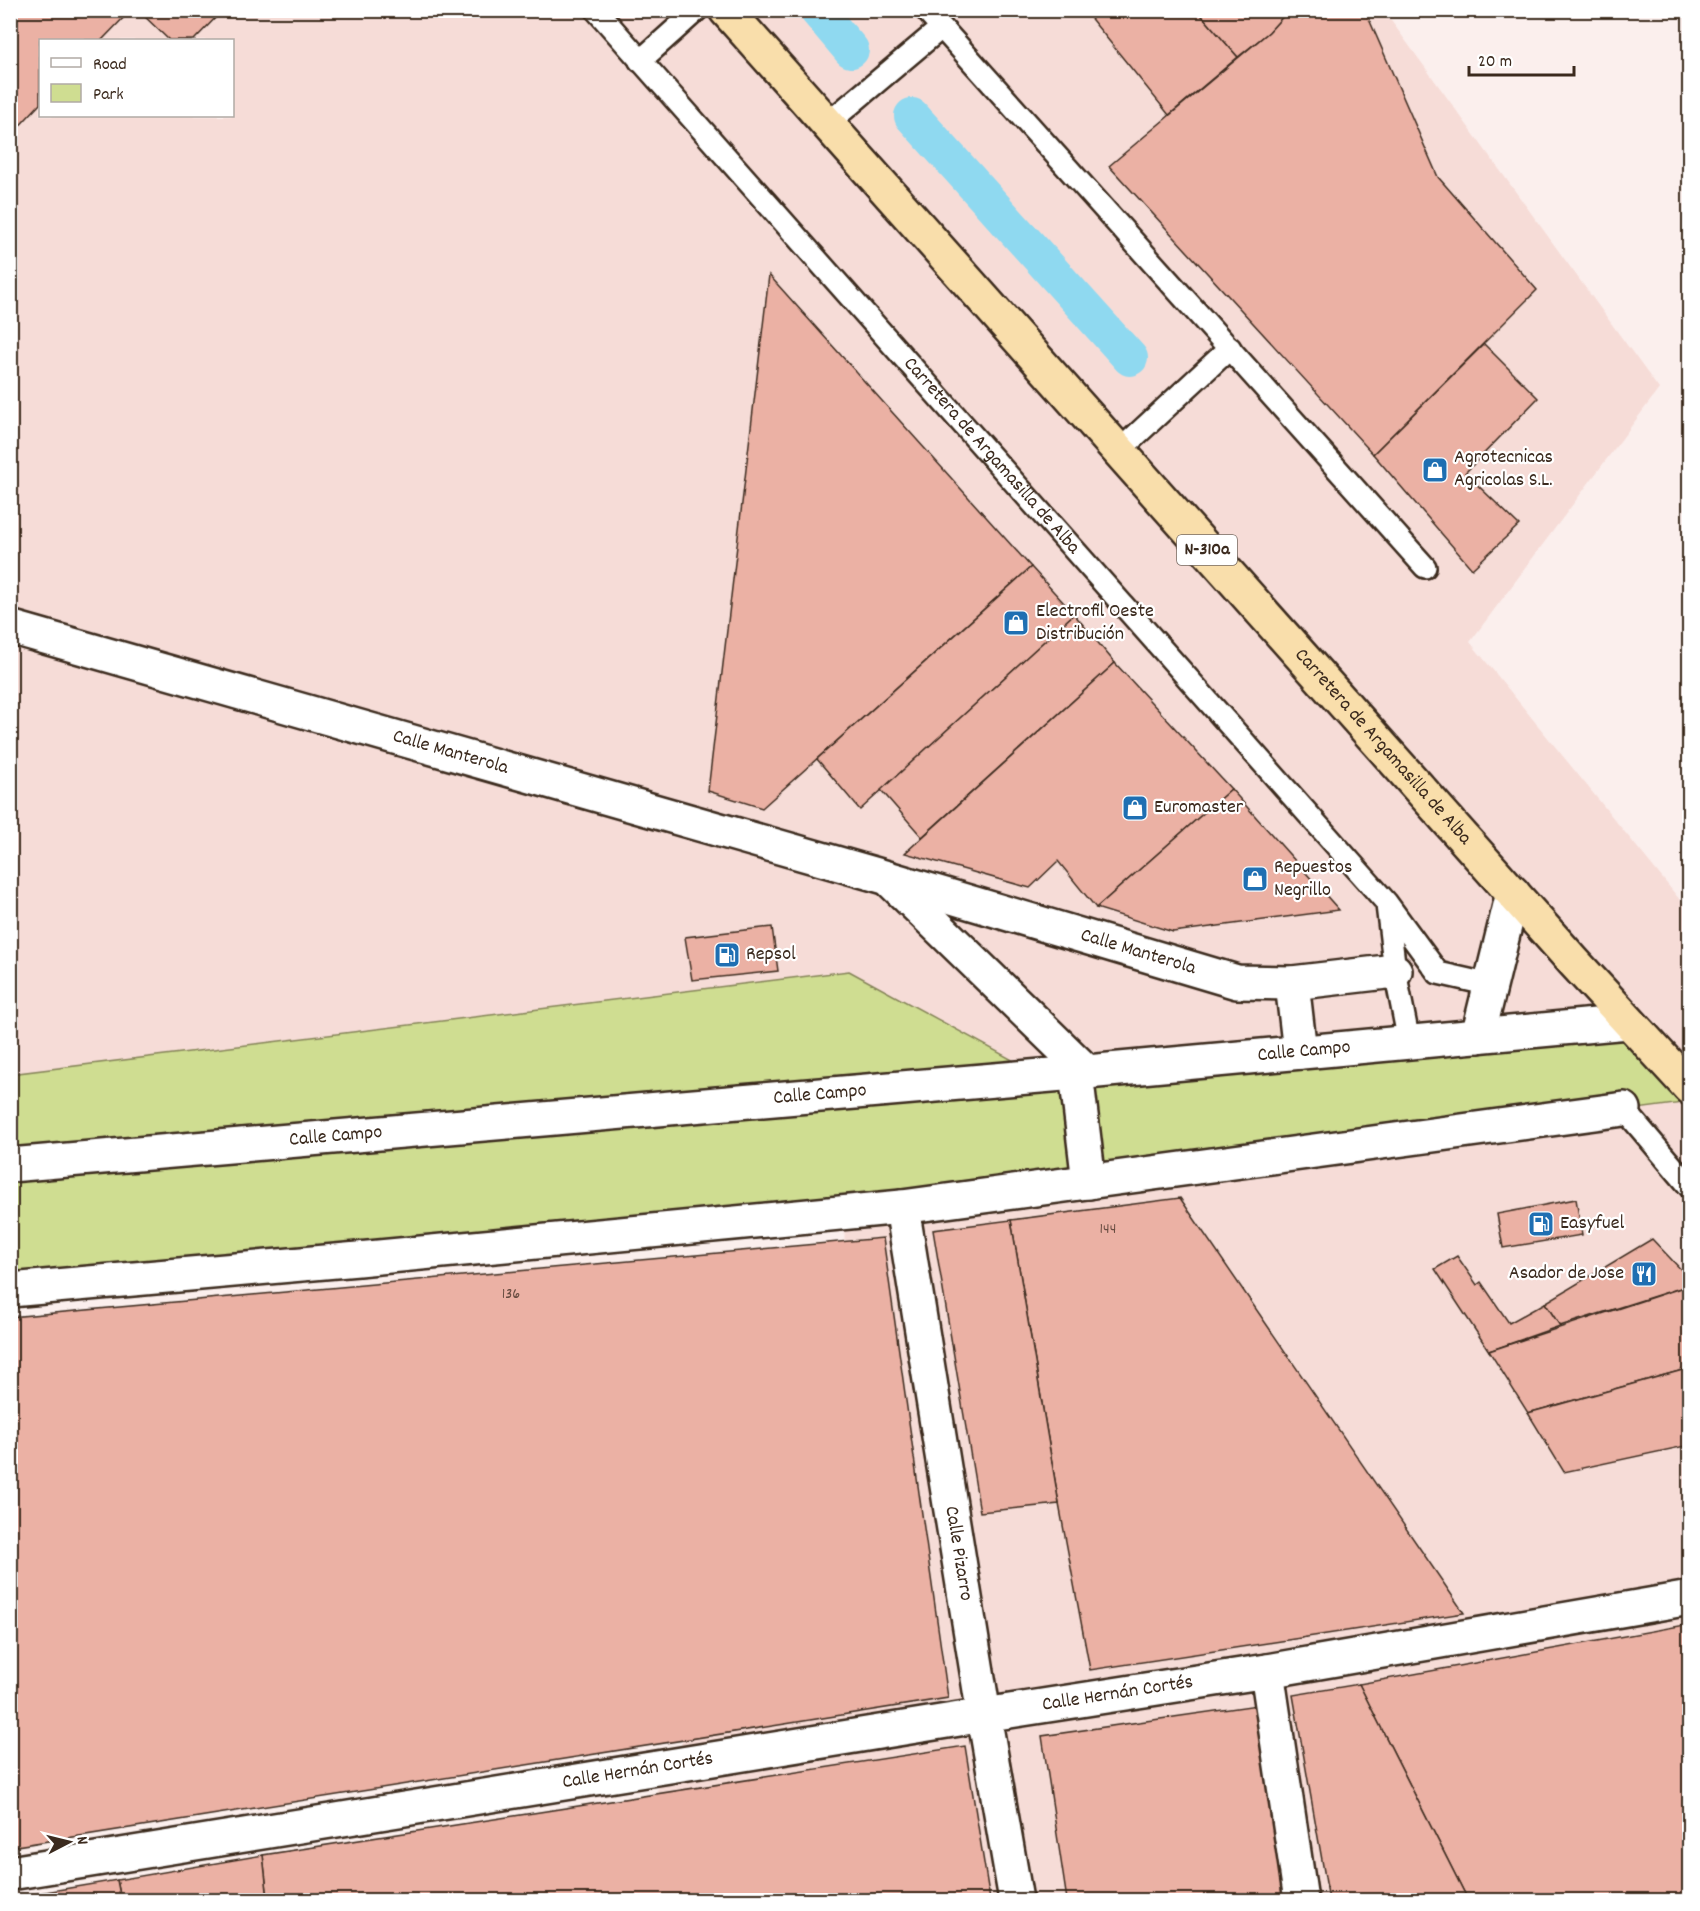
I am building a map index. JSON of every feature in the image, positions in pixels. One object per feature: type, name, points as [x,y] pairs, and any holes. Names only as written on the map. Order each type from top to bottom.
[{"type":"highway","name":"Carretera de Argamasilla de Alba","points":[[726,10],[1689,1088]]},
{"type":"street","name":"Calle Manterola","points":[[10,627],[888,878],[1238,982],[1292,983],[1395,971]]},
{"type":"street","name":"Calle Manterola","points":[[888,878],[1082,1072]]},
{"type":"street","points":[[1478,1036],[1513,893]]},
{"type":"street","points":[[1292,983],[1300,1052]]},
{"type":"street","name":"Calle Campo","points":[[10,1165],[1628,1022]]},
{"type":"street","points":[[1082,1072],[1089,1182]]},
{"type":"street","points":[[10,1290],[358,1260],[902,1207],[1624,1110]]},
{"type":"street","name":"Calle Pizarro","points":[[902,1207],[1016,1900]]},
{"type":"street","name":"Calle Hernán Cortés","points":[[10,1873],[1267,1671],[1689,1598]]},
{"type":"street","points":[[1267,1671],[1302,1900]]},
{"type":"lane","name":"Carretera de Argamasilla de Alba","points":[[596,10],[1386,902],[1438,973],[1491,984]]},
{"type":"lane","points":[[640,61],[697,10]]},
{"type":"lane","points":[[926,10],[1425,567]]},
{"type":"lane","points":[[827,124],[941,28]]},
{"type":"lane","points":[[1119,451],[1230,348]]},
{"type":"lane","points":[[1386,902],[1395,971],[1409,1042]]},
{"type":"lane","points":[[1624,1110],[1689,1187]]},
{"type":"shaded area","points":[[11,11],[1384,11],[1659,389],[1470,642],[1689,911],[1689,1900],[599,1900],[841,1441],[849,971],[11,1074]]},
{"type":"green space","points":[[849,971],[1040,1075],[1628,1022],[1690,1102],[902,1207],[11,1290],[10,1074]]},
{"type":"building","points":[[10,10],[131,10],[103,39],[39,39],[39,105],[10,136]]},
{"type":"building","points":[[138,10],[223,10],[195,39],[168,39]]},
{"type":"building","points":[[1084,10],[1197,10],[1238,57],[1169,115]]},
{"type":"building","points":[[1197,10],[1289,10],[1269,32],[1238,57]]},
{"type":"building","points":[[1289,10],[1365,10],[1438,177],[1537,290],[1373,454],[1109,166],[1269,32]]},
{"type":"building","points":[[769,275],[1031,567],[762,808],[708,791]]},
{"type":"building","points":[[1484,344],[1538,398],[1465,473],[1519,525],[1472,569],[1373,454]]},
{"type":"building","points":[[1031,567],[1074,614],[860,810],[817,759]]},
{"type":"building","points":[[1074,614],[1115,663],[922,837],[881,790]]},
{"type":"building","points":[[1115,663],[1231,789],[1096,908],[1058,861],[1030,888],[905,853]]},
{"type":"building","points":[[1231,789],[1339,910],[1173,932],[1096,908]]},
{"type":"building","points":[[772,927],[778,971],[692,980],[685,937]]},
{"type":"building","points":[[1180,1198],[1464,1613],[1090,1670],[1059,1504],[1011,1220]]},
{"type":"building","points":[[1576,1199],[1582,1235],[1503,1248],[1497,1214]]},
{"type":"building","points":[[1011,1220],[1059,1504],[980,1512],[933,1230]]},
{"type":"building","points":[[883,1238],[948,1698],[10,1847],[10,1317]]},
{"type":"building","points":[[1652,1239],[1690,1279],[1690,1285],[1560,1326],[1545,1303]]},
{"type":"building","points":[[1457,1256],[1477,1285],[1481,1282],[1509,1323],[1545,1303],[1560,1326],[1489,1351],[1435,1269]]},
{"type":"building","points":[[1690,1285],[1690,1368],[1528,1413],[1489,1351]]},
{"type":"building","points":[[1690,1368],[1690,1445],[1564,1472],[1528,1413]]},
{"type":"building","points":[[1685,1625],[1690,1633],[1690,1900],[1468,1900],[1359,1684]]},
{"type":"building","points":[[1359,1684],[1468,1900],[1329,1900],[1293,1695]]},
{"type":"building","points":[[1257,1705],[1285,1900],[1067,1900],[1042,1736]]},
{"type":"building","points":[[965,1746],[990,1900],[268,1900],[263,1855]]},
{"type":"building","points":[[263,1855],[268,1900],[121,1900],[117,1880]]},
{"type":"building","points":[[117,1880],[121,1900],[10,1900],[10,1898]]},
{"type":"waterway","points":[[817,10],[851,50]]},
{"type":"waterway","points":[[912,116],[1130,358]]},
{"type":"place","name":"Agrotecnicas Agricolas S.L.","points":[[1435,470]]},
{"type":"place","name":"Electrofil Oeste Distribución","points":[[1016,623]]},
{"type":"place","name":"Euromaster","points":[[1135,808]]},
{"type":"place","name":"Repuestos Negrillo","points":[[1255,879]]},
{"type":"place","name":"Repsol","points":[[727,955]]},
{"type":"place","name":"Easyfuel","points":[[1541,1224]]},
{"type":"place","name":"Asador de Jose","points":[[1644,1274]]}]
